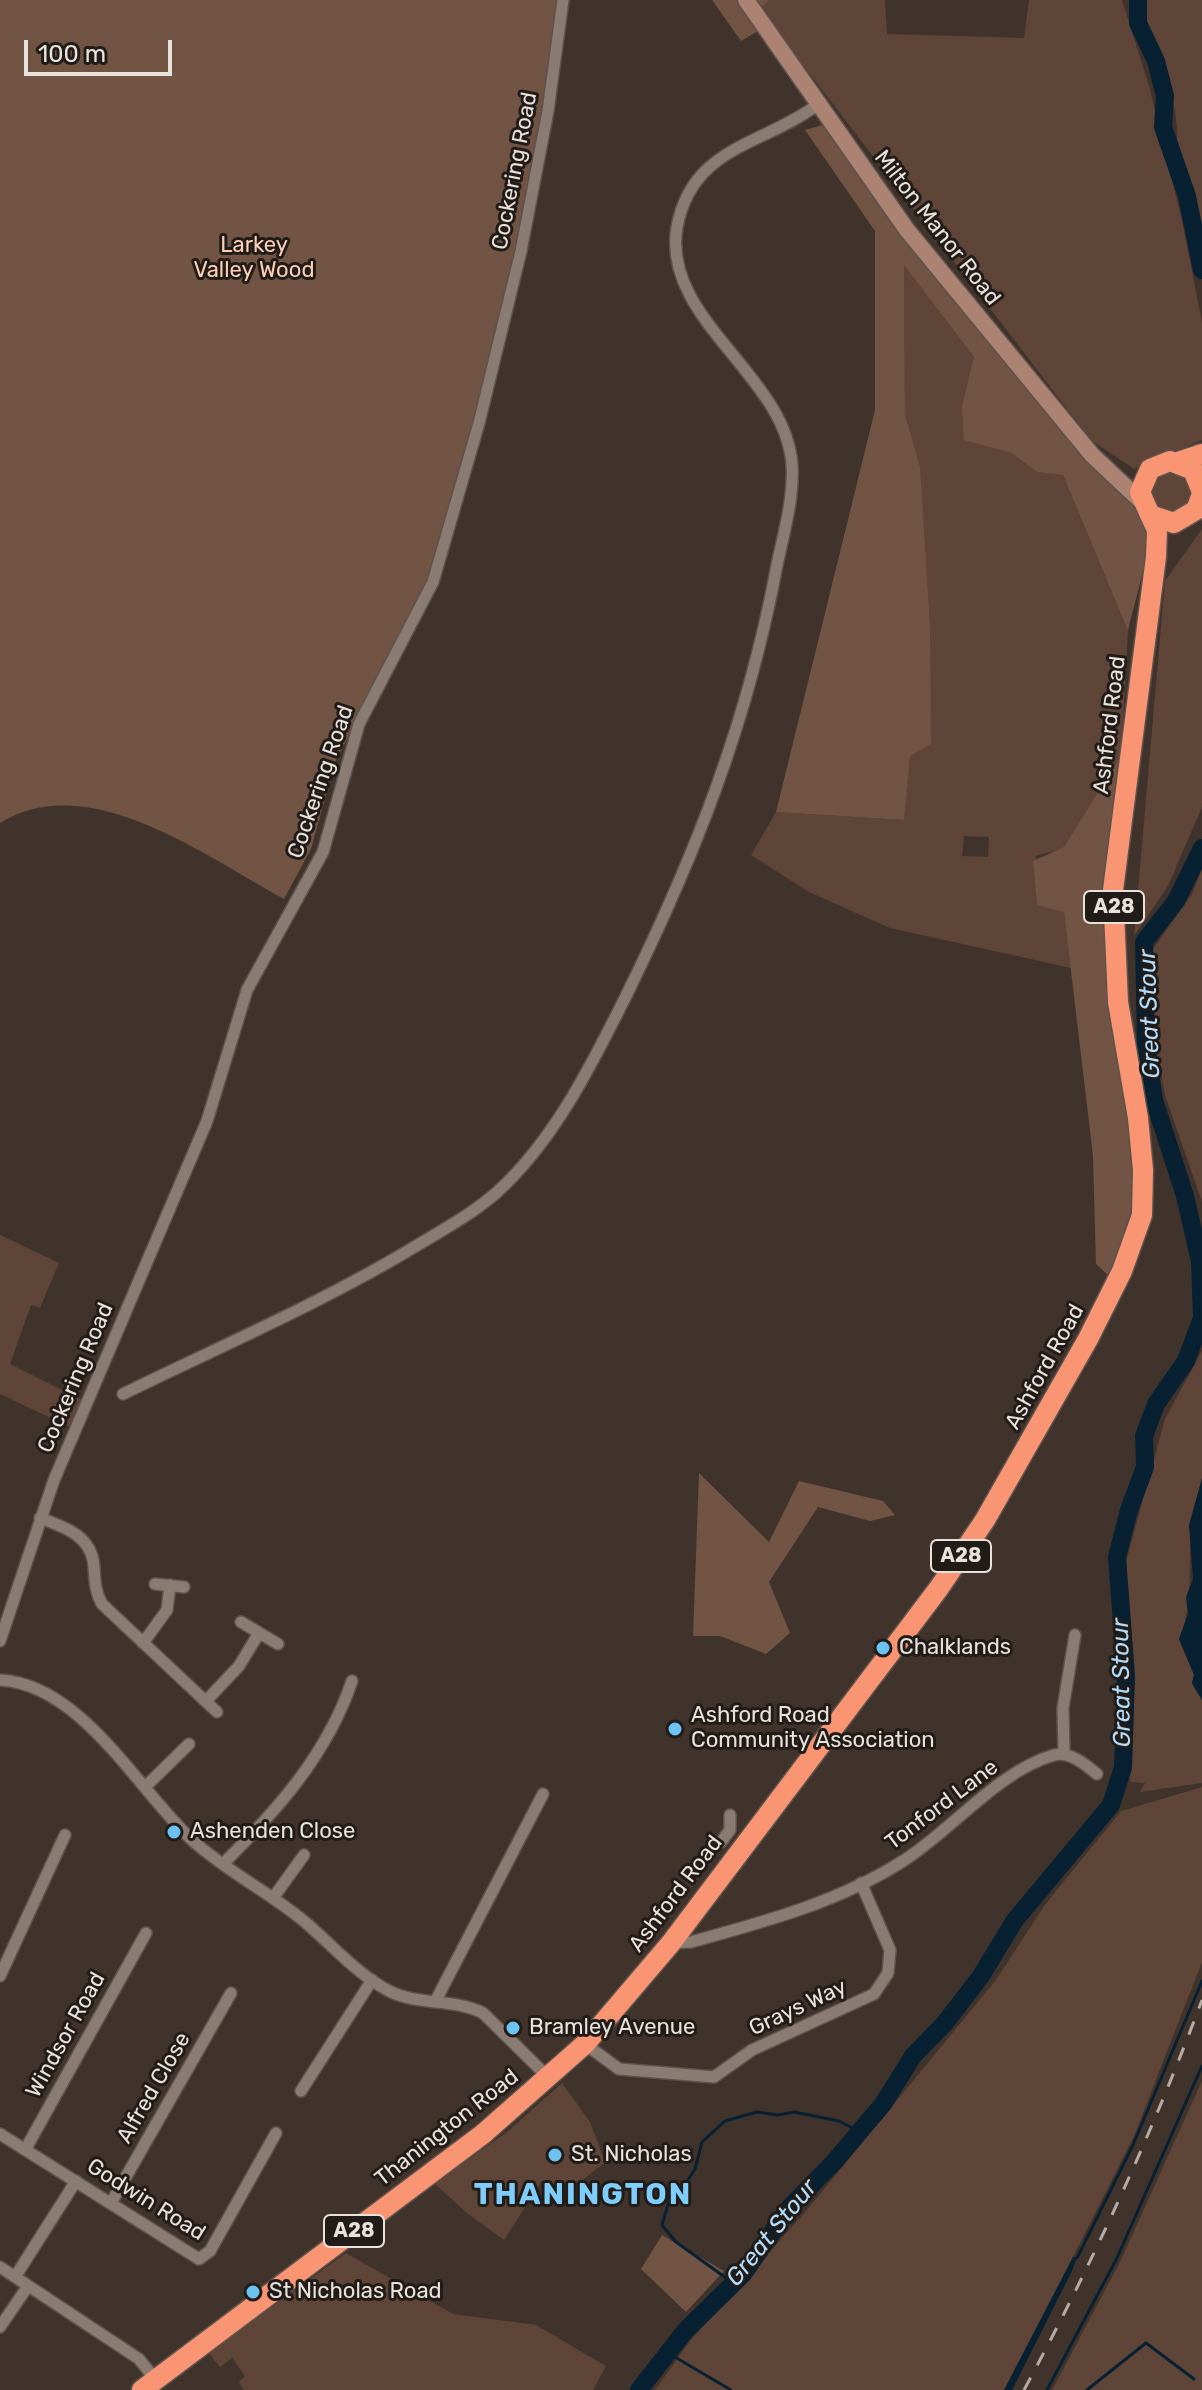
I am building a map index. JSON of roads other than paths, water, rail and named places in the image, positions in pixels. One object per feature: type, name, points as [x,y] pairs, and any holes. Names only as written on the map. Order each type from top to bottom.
[{"type":"highway","points":[[1178,462],[1193,470],[1202,482],[1202,493],[1189,517],[1165,522],[1146,508],[1141,482],[1162,462],[1178,462],[1202,454]]},
{"type":"highway","name":"Ashford Road","points":[[585,2044],[671,1943],[806,1762],[882,1667],[985,1520],[1082,1351],[1133,1244],[1142,1215],[1143,1170],[1118,1002],[1113,890],[1158,539],[1146,508]]},
{"type":"highway","name":"Ashford Road","points":[[1154,579],[1164,555],[1189,517]]},
{"type":"highway","name":"Thanington Road","points":[[149,2385],[483,2134],[585,2044]]},
{"type":"street","name":"Cockering Road","points":[[0,1641],[40,1518],[207,1121],[247,990],[323,852],[359,724],[433,582],[479,423],[521,251],[548,111],[563,0]]},
{"type":"street","name":"Milton Manor Road","points":[[746,0],[907,230],[1109,471],[1146,508]]},
{"type":"street","points":[[123,1394],[370,1273],[496,1193],[543,1139],[589,1070],[671,907],[719,788],[765,629],[792,484],[791,456],[776,417],[733,350],[696,308],[683,281],[676,254],[679,218],[690,192],[719,159],[749,138],[795,121],[817,105]]},
{"type":"street","points":[[1109,471],[1136,476],[1146,474]]},
{"type":"street","points":[[40,1518],[82,1538],[93,1556],[96,1588],[102,1604],[217,1712]]},
{"type":"street","points":[[155,1584],[184,1587]]},
{"type":"street","points":[[143,1643],[160,1625],[167,1610],[170,1585]]},
{"type":"street","points":[[241,1622],[278,1644]]},
{"type":"street","points":[[206,1701],[239,1666],[259,1633]]},
{"type":"street","points":[[1075,1635],[1078,1658],[1063,1708],[1064,1754],[1097,1774]]},
{"type":"street","points":[[0,1680],[29,1687],[58,1702],[95,1734],[175,1824],[223,1864],[273,1898],[372,1980],[400,1996],[471,2007],[483,2013],[549,2078]]},
{"type":"street","points":[[223,1864],[291,1793],[322,1747],[352,1681]]},
{"type":"street","points":[[145,1787],[189,1744]]},
{"type":"street","name":"Tonford Lane","points":[[671,1943],[691,1942],[776,1917],[819,1903],[861,1883],[912,1856],[1016,1775],[1053,1755],[1064,1754]]},
{"type":"street","points":[[435,2002],[543,1794]]},
{"type":"street","points":[[721,1842],[730,1830],[730,1815]]},
{"type":"street","points":[[0,1976],[65,1835]]},
{"type":"street","points":[[273,1898],[304,1855]]},
{"type":"street","name":"Grays Way","points":[[585,2044],[619,2069],[714,2077],[752,2050],[874,1994],[888,1973],[890,1950],[861,1883]]},
{"type":"street","name":"Windsor Road","points":[[25,2150],[143,1938]]},
{"type":"street","points":[[301,2091],[372,1980]]},
{"type":"street","name":"Alfred Close","points":[[111,2203],[231,1993]]},
{"type":"street","name":"Godwin Road","points":[[0,2134],[193,2257],[202,2258],[210,2251],[274,2150],[276,2133]]},
{"type":"street","points":[[15,2277],[76,2181]]},
{"type":"street","points":[[0,2267],[139,2359],[149,2385]]},
{"type":"street","points":[[0,2327],[28,2286]]},
{"type":"water","points":[[1202,1478],[1202,1700],[1192,1683],[1194,1675],[1179,1639],[1188,1614],[1186,1597],[1193,1579],[1189,1525]]},
{"type":"water","points":[[1073,2257],[1077,2257],[1072,2271],[1012,2390],[1004,2390]]},
{"type":"waterway","name":"Great Stour","points":[[1138,0],[1138,23],[1156,61],[1165,96],[1163,127],[1187,196],[1202,270]]},
{"type":"waterway","name":"Great Stour","points":[[639,2390],[685,2331],[743,2274],[790,2207],[834,2162],[883,2104],[913,2056],[945,2023],[981,1976],[1015,1920],[1111,1805],[1123,1767],[1126,1676],[1117,1557],[1129,1510],[1145,1467],[1144,1436],[1156,1404],[1186,1361],[1202,1318],[1200,1261],[1185,1196],[1154,1100],[1146,1045],[1144,942],[1176,901],[1202,848]]},
{"type":"waterway","points":[[1077,2258],[1133,2145],[1202,1981]]},
{"type":"waterway","points":[[1047,2390],[1116,2260],[1202,2066]]},
{"type":"waterway","points":[[733,2283],[676,2242],[662,2225],[670,2198],[695,2169],[702,2142],[725,2121],[757,2112],[778,2115],[794,2112],[839,2121],[860,2132]]},
{"type":"waterway","points":[[1087,2390],[1146,2343],[1194,2379]]},
{"type":"waterway","points":[[668,2353],[731,2390]]},
{"type":"railway","points":[[1024,2390],[1120,2198],[1202,2000]]},
{"type":"place","name":"Chalklands","points":[[883,1648]]},
{"type":"place","name":"Ashford Road Community Association","points":[[675,1729]]},
{"type":"place","name":"Ashenden Close","points":[[174,1832]]},
{"type":"place","name":"Bramley Avenue","points":[[513,2028]]},
{"type":"place","name":"St. Nicholas","points":[[555,2155]]},
{"type":"place","name":"St Nicholas Road","points":[[253,2292]]},
{"type":"district","name":"THANINGTON","points":[[583,2195]]},
{"type":"park label","name":"Larkey Valley Wood","points":[[254,258]]}]
